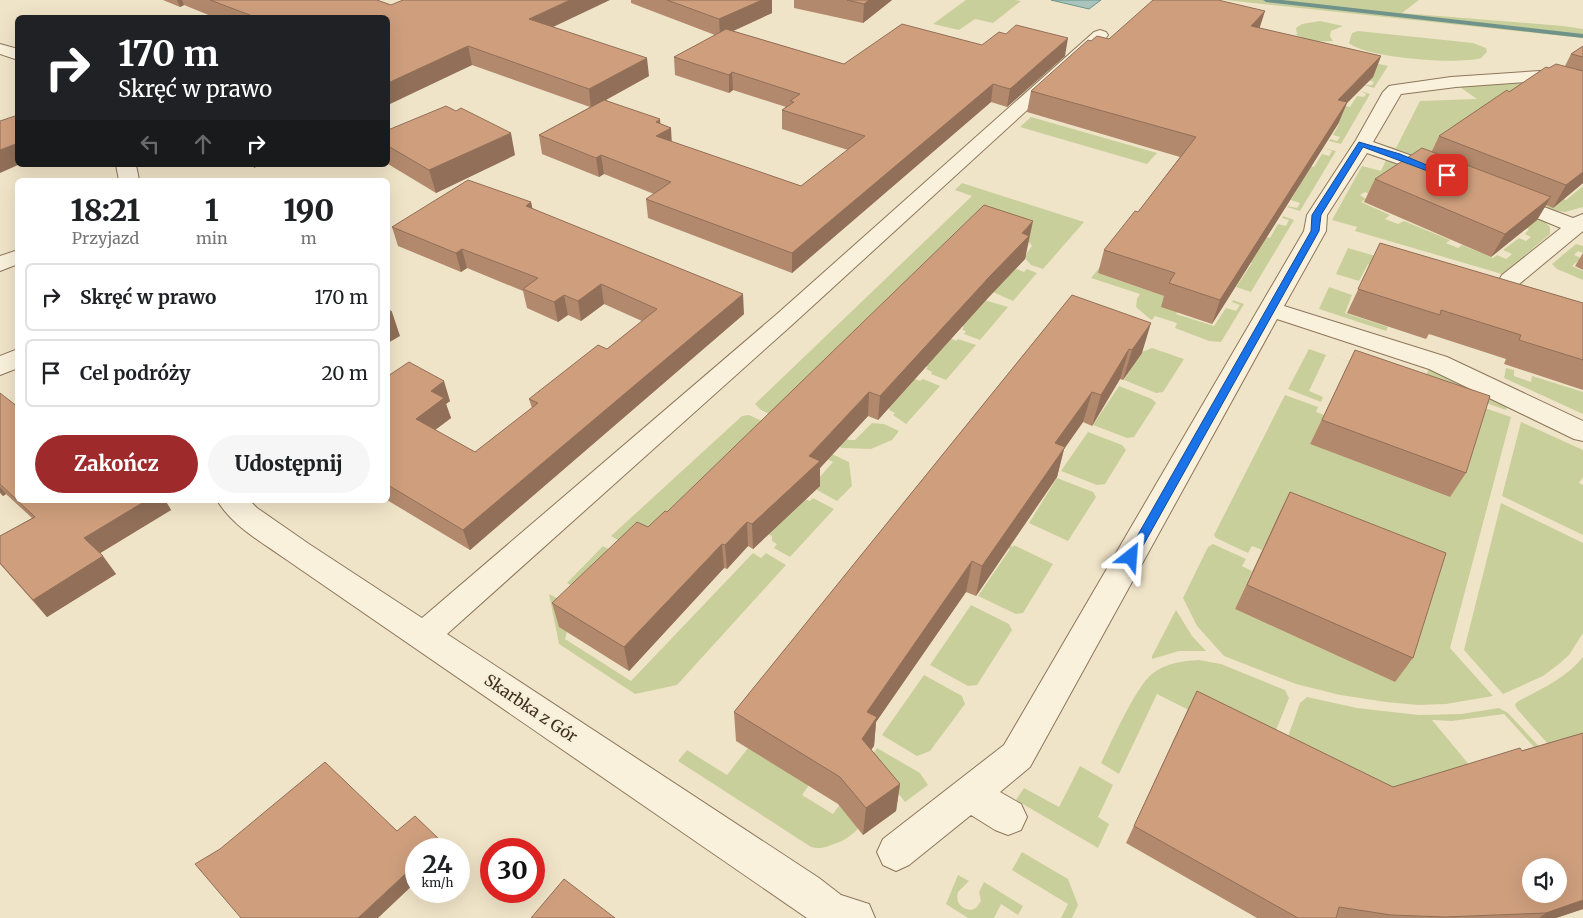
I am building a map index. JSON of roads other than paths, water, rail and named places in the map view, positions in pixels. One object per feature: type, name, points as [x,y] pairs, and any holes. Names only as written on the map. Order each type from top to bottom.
[{"type":"street","points":[[424,635],[786,319],[1100,35]]},
{"type":"street","points":[[0,49],[15,54]]},
{"type":"street","points":[[896,852],[1017,756],[1315,231],[1317,215],[1362,144],[1389,96],[1395,90],[1449,84],[1451,82],[1540,76],[1583,88]]},
{"type":"street","points":[[1362,144],[1397,155],[1452,177]]},
{"type":"street","points":[[1489,192],[1579,223]]},
{"type":"street","points":[[1510,280],[1579,223]]},
{"type":"street","points":[[0,264],[15,257]]},
{"type":"street","points":[[1271,309],[1438,363],[1583,432]]},
{"type":"street","points":[[0,367],[15,359]]},
{"type":"street","name":"Skarbka z Gór","points":[[234,503],[247,516],[840,916]]},
{"type":"street","points":[[970,794],[1008,817]]},
{"type":"water","points":[[1051,0],[1101,0],[1089,9]]},
{"type":"waterway","points":[[1266,0],[1583,36]]}]
